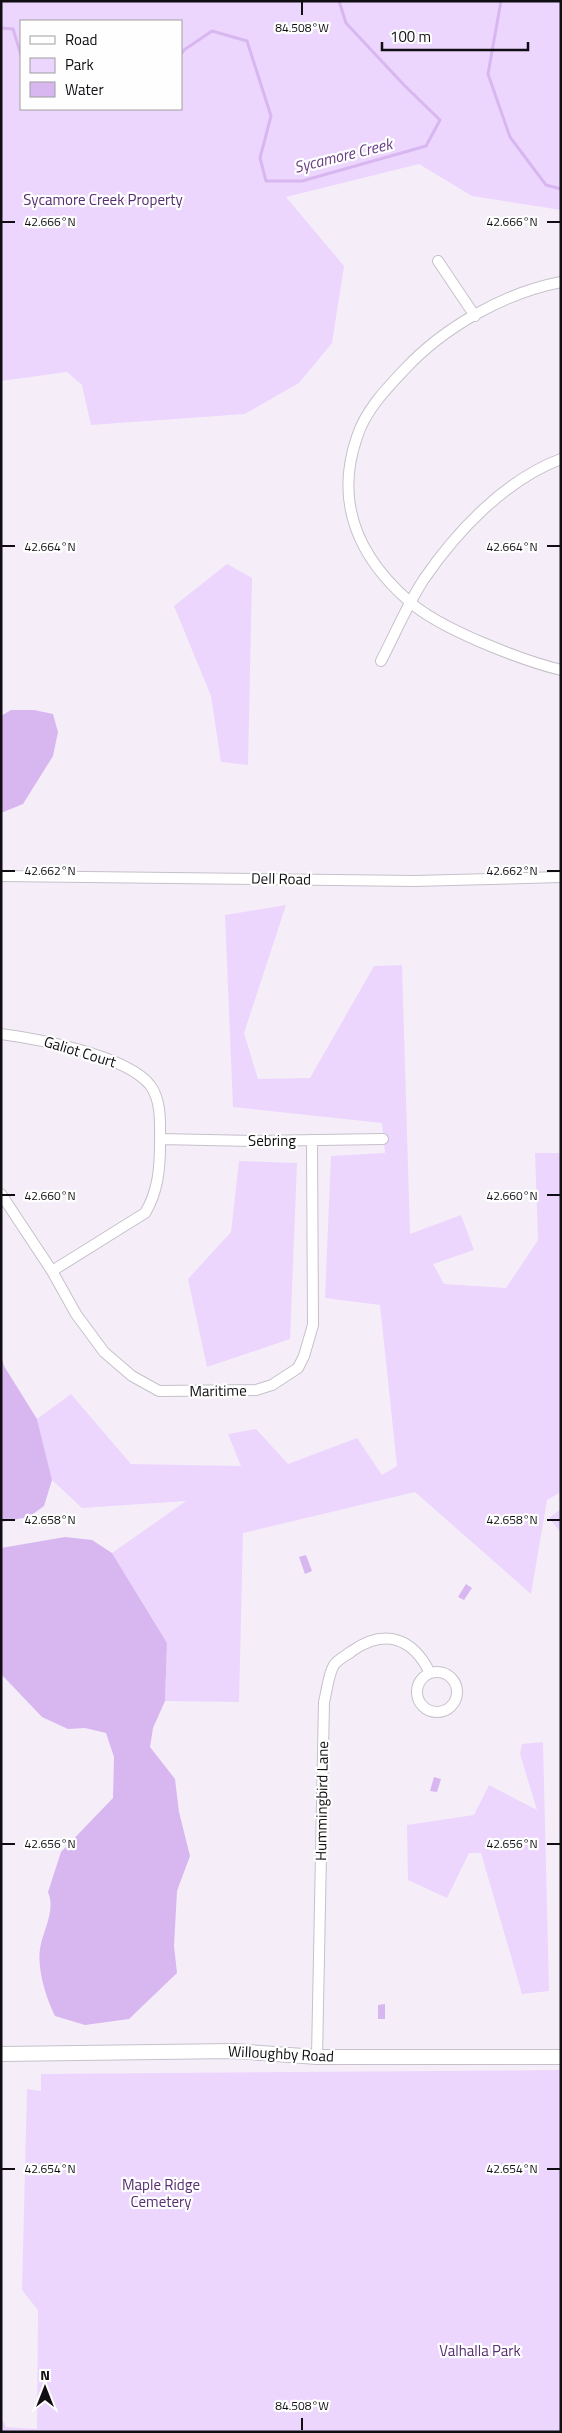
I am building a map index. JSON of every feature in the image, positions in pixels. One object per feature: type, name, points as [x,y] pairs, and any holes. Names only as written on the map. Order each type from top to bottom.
[{"type":"street","points":[[438,261],[475,316]]},
{"type":"street","points":[[561,282],[526,292],[475,316],[443,336],[418,355],[376,402],[357,436],[347,487],[358,535],[367,555],[380,572],[411,603],[446,625],[504,650],[561,670]]},
{"type":"street","points":[[380,661],[424,580],[477,516],[523,478],[561,459]]},
{"type":"street","name":"Dell Road","points":[[1,876],[414,881],[561,877]]},
{"type":"street","name":"Galiot Court","points":[[1,1034],[37,1038],[128,1066],[150,1085],[160,1111],[160,1166],[151,1204],[145,1213],[52,1272]]},
{"type":"street","name":"Sebring","points":[[160,1139],[383,1139]]},
{"type":"street","name":"Maritime","points":[[1,1194],[52,1272],[76,1314],[104,1352],[132,1376],[159,1391],[239,1392],[256,1390],[272,1385],[298,1368],[313,1326],[312,1140]]},
{"type":"street","name":"Hummingbird Lane","points":[[317,2057],[324,1702],[334,1664],[358,1648],[382,1638],[406,1642],[424,1661],[430,1673]]},
{"type":"street","points":[[430,1673],[443,1673],[454,1680],[458,1693],[448,1710],[429,1711],[419,1702],[417,1688],[424,1676],[430,1673]]},
{"type":"street","name":"Willoughby Road","points":[[1,2054],[234,2051],[317,2057],[561,2057]]},
{"type":"green space","name":"Sycamore Creek Property","points":[[1,1],[561,1],[561,210],[472,196],[419,164],[286,197],[344,266],[332,343],[299,383],[245,414],[91,425],[82,385],[67,372],[1,381]]},
{"type":"green space","points":[[227,564],[252,578],[248,765],[221,762],[211,696],[174,606]]},
{"type":"green space","points":[[286,905],[244,1033],[258,1079],[310,1078],[374,966],[402,965],[410,1234],[461,1215],[474,1250],[433,1264],[444,1284],[506,1288],[538,1240],[535,1153],[559,1153],[561,1162],[561,1492],[547,1500],[531,1594],[415,1492],[243,1533],[239,1702],[165,1701],[167,1643],[112,1553],[186,1501],[82,1508],[52,1480],[37,1419],[71,1394],[131,1464],[241,1466],[228,1434],[256,1429],[288,1464],[357,1438],[382,1475],[397,1466],[380,1305],[325,1298],[331,1156],[385,1153],[382,1123],[233,1107],[225,915]]},
{"type":"green space","points":[[239,1161],[297,1163],[290,1339],[207,1367],[188,1279],[231,1232]]},
{"type":"green space","points":[[561,1509],[561,1533],[549,1518]]},
{"type":"green space","points":[[543,1742],[549,1991],[522,1994],[481,1853],[469,1853],[447,1898],[408,1880],[407,1825],[474,1815],[489,1785],[537,1810],[520,1754],[522,1744]]},
{"type":"green space","points":[[561,2070],[561,2432],[1,2432],[1,2417],[6,2427],[37,2429],[38,2310],[22,2290],[27,2089],[41,2091],[41,2074]]},
{"type":"water","points":[[11,710],[34,710],[53,714],[58,732],[53,756],[23,804],[1,813],[1,716]]},
{"type":"water","points":[[1,1355],[4,1366],[37,1419],[52,1480],[44,1506],[29,1517],[1,1522]]},
{"type":"water","points":[[65,1537],[92,1540],[112,1553],[167,1643],[165,1701],[153,1728],[150,1747],[175,1779],[179,1812],[190,1856],[177,1891],[174,1946],[177,1973],[129,2019],[85,2025],[55,2016],[43,1983],[39,1957],[51,1906],[48,1892],[61,1852],[113,1798],[114,1757],[106,1733],[85,1728],[68,1729],[42,1717],[1,1674],[1,1548]]},
{"type":"water","points":[[306,1555],[312,1571],[305,1574],[299,1557]]},
{"type":"water","points":[[466,1584],[472,1588],[464,1600],[458,1597]]},
{"type":"water","points":[[434,1777],[441,1779],[437,1792],[430,1791]]},
{"type":"water","points":[[385,2004],[385,2019],[378,2019],[378,2005]]},
{"type":"waterway","name":"Sycamore Creek","points":[[182,53],[212,31],[247,41],[271,116],[260,158],[266,181],[302,181],[426,146],[440,120],[346,23],[339,1]]},
{"type":"waterway","name":"Sycamore Creek","points":[[501,1],[488,74],[510,137],[546,185],[561,189]]},
{"type":"waterway","name":"Sycamore Creek","points":[[1,28],[13,29],[20,52]]},
{"type":"park label","name":"Maple Ridge Cemetery","points":[[161,2194]]},
{"type":"park label","name":"Valhalla Park","points":[[480,2351]]}]
